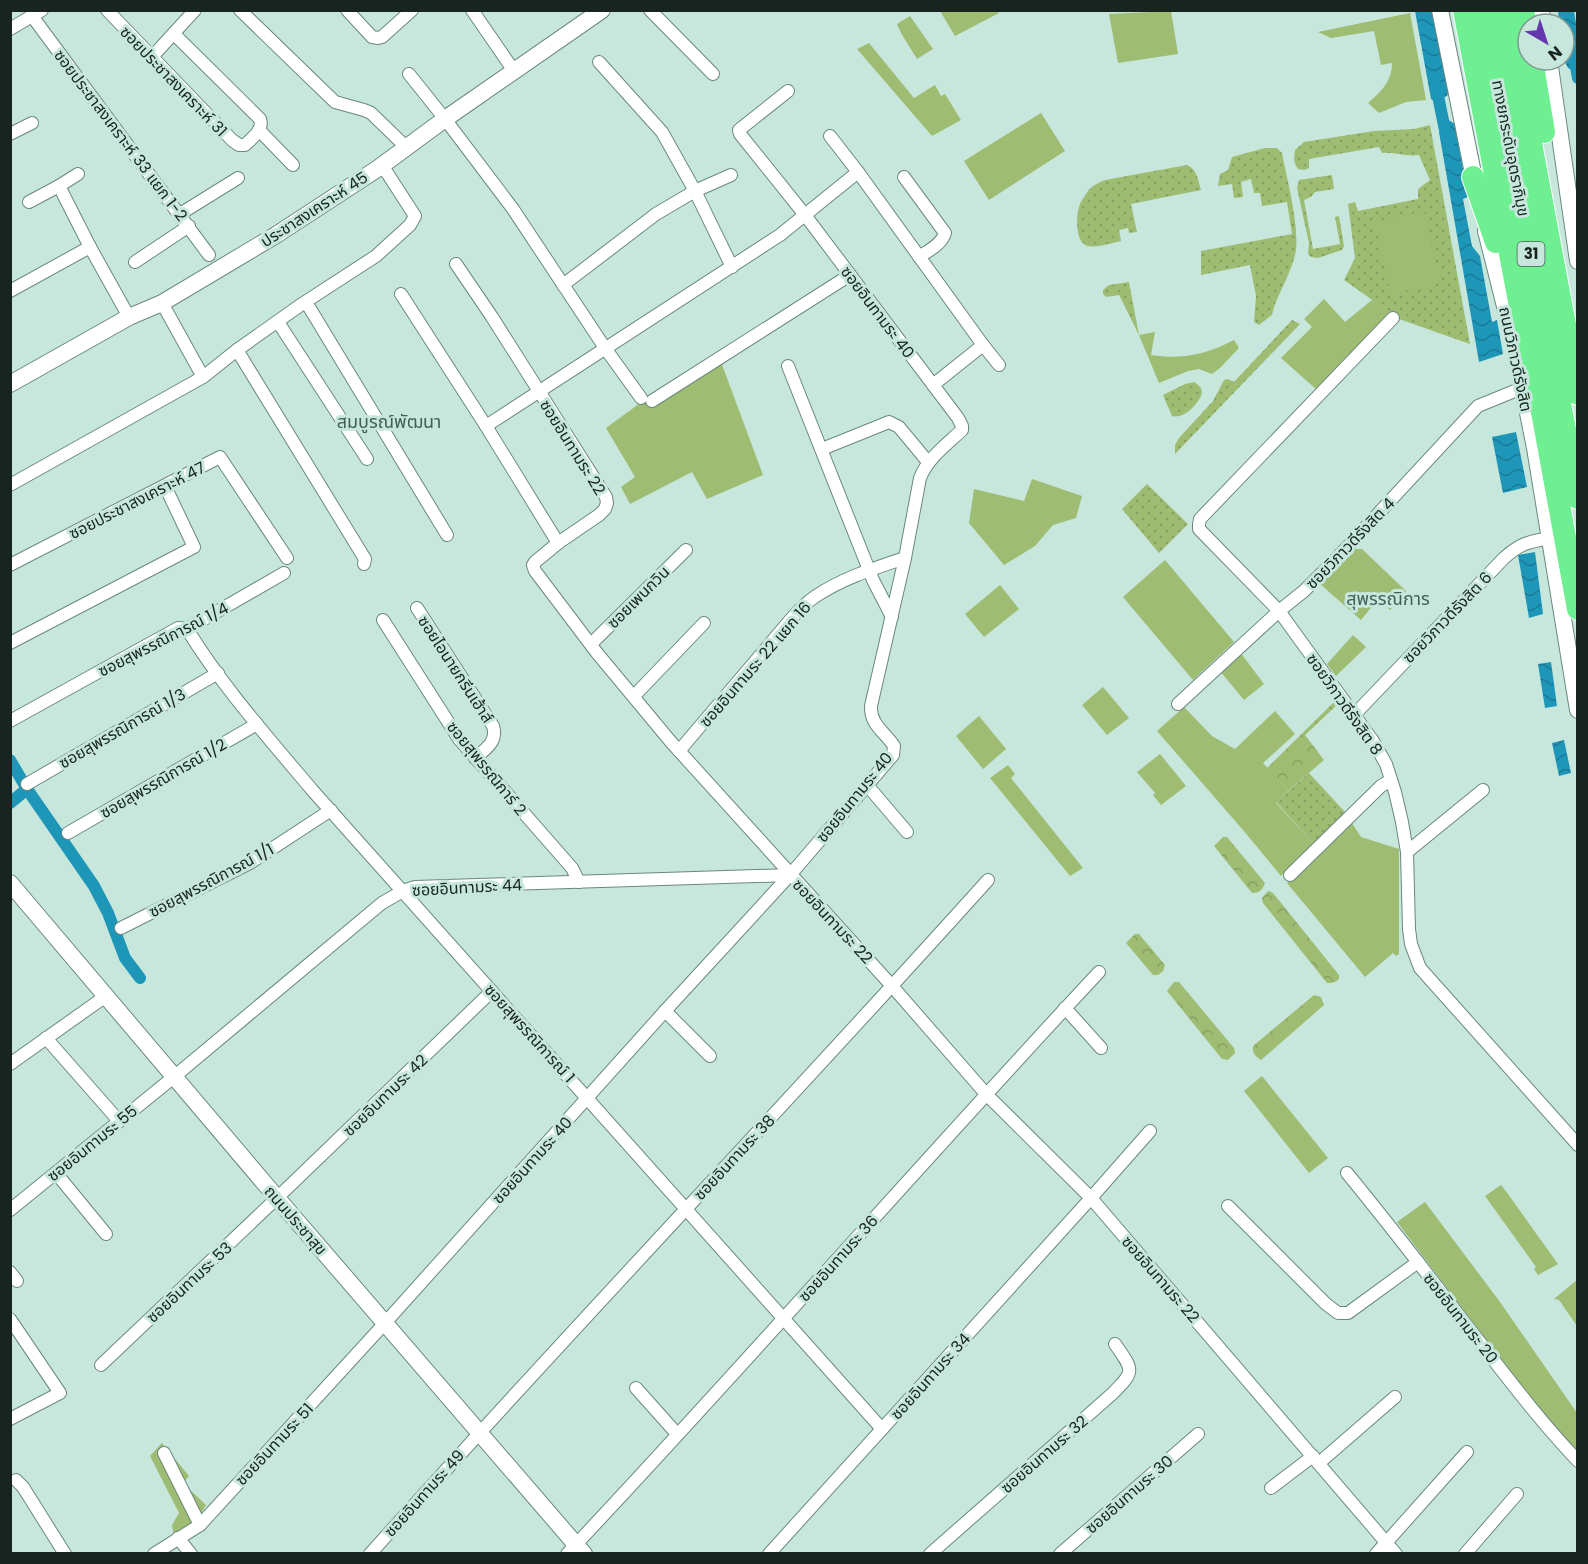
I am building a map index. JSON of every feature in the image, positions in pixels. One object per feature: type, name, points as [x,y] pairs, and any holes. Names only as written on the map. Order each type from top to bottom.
[{"type":"highway","name":"ถนนวิภาวดีรังสิต","points":[[1464,10],[1578,609]]},
{"type":"highway","name":"ทางยกระดับอุตราภิมุข","points":[[1485,10],[1578,498]]},
{"type":"highway","name":"ทางยกระดับอุตราภิมุข","points":[[1506,10],[1578,394]]},
{"type":"highway","name":"31","points":[[1534,72],[1578,323]]},
{"type":"highway","points":[[1473,177],[1522,317]]},
{"type":"street","name":"ซอยประชาสงเคราะห์ 31","points":[[107,10],[232,140],[239,145],[245,145],[259,130]]},
{"type":"street","points":[[151,58],[195,10]]},
{"type":"street","points":[[240,10],[335,102],[364,110],[406,147]]},
{"type":"street","points":[[347,10],[372,37],[378,38],[412,10]]},
{"type":"street","points":[[472,10],[514,71]]},
{"type":"street","name":"ประชาสงเคราะห์ 45","points":[[10,384],[129,317],[162,303],[276,235],[382,165],[445,118],[602,10]]},
{"type":"street","points":[[651,10],[713,74]]},
{"type":"street","name":"ถนนวิภาวดีรังสิต","points":[[1440,10],[1473,177],[1513,338],[1550,538],[1578,710]]},
{"type":"street","points":[[10,28],[37,13]]},
{"type":"street","name":"ซอยประชาสงเคราะห์ 33 แยก 1-2","points":[[37,13],[209,255]]},
{"type":"street","points":[[174,34],[260,119],[259,130],[293,165]]},
{"type":"street","points":[[599,62],[662,132],[695,191],[732,267]]},
{"type":"street","points":[[1551,72],[1578,261]]},
{"type":"street","points":[[409,74],[513,209],[605,348],[646,399],[850,275]]},
{"type":"street","name":"ซอยอินทามระ 40","points":[[386,1323],[587,1097],[790,875],[893,755],[891,742],[875,725],[870,706],[905,558],[920,478],[928,462],[962,430],[962,426],[805,215],[740,134],[739,130],[788,91]]},
{"type":"street","points":[[10,134],[32,123]]},
{"type":"street","points":[[830,136],[999,365]]},
{"type":"street","points":[[10,485],[203,377],[306,302],[376,256],[410,225],[415,216],[382,165]]},
{"type":"street","points":[[486,426],[780,235],[858,172]]},
{"type":"street","points":[[29,202],[78,174]]},
{"type":"street","points":[[563,285],[656,214],[695,191],[731,175]]},
{"type":"street","points":[[904,177],[945,233],[944,238],[938,244],[919,257]]},
{"type":"street","points":[[180,214],[238,178]]},
{"type":"street","points":[[59,186],[129,317]]},
{"type":"street","points":[[135,262],[189,225]]},
{"type":"street","points":[[10,291],[90,247]]},
{"type":"street","name":"ซอยอินทามระ 22","points":[[456,264],[492,317],[608,503],[599,515],[535,562],[533,568],[591,644],[679,752],[892,986],[986,1094],[1091,1198],[1396,1554]]},
{"type":"street","points":[[401,294],[558,543]]},
{"type":"street","points":[[306,302],[447,535]]},
{"type":"street","points":[[162,303],[203,377]]},
{"type":"street","name":"ซอยวิภาวดีรังสิต 8","points":[[1393,318],[1200,519],[1199,529],[1279,611],[1373,741],[1386,764],[1402,822],[1407,852],[1408,928],[1420,968],[1578,1144]]},
{"type":"street","points":[[278,322],[367,459]]},
{"type":"street","points":[[933,385],[983,345]]},
{"type":"street","points":[[237,351],[365,559],[364,564]]},
{"type":"street","points":[[788,366],[869,571],[892,617]]},
{"type":"street","name":"ซอยวิภาวดีรังสิต 4","points":[[1178,704],[1345,551],[1478,406],[1522,388]]},
{"type":"street","points":[[822,449],[889,422],[899,427],[928,462]]},
{"type":"street","name":"ซอยประชาสงเคราะห์ 47","points":[[10,565],[220,457],[287,558]]},
{"type":"street","points":[[10,643],[194,547],[165,486]]},
{"type":"street","name":"ซอยวิภาวดีรังสิต 6","points":[[1354,715],[1504,558],[1525,543],[1550,538]]},
{"type":"street","name":"ซอยเพนกวิน","points":[[591,644],[686,550]]},
{"type":"street","name":"ซอยอินทามระ 22 แยก 16","points":[[679,752],[805,604],[829,588],[905,558]]},
{"type":"street","name":"ซอยสุพรรณิการณ์ 1/4","points":[[10,721],[177,628],[187,628],[284,573]]},
{"type":"street","name":"ซอยไอนายกรีนเฮ้าส์","points":[[417,608],[493,726],[494,739],[475,758]]},
{"type":"street","name":"ซอยสุพรรณิการ์ 2","points":[[383,620],[459,739],[572,868],[579,882]]},
{"type":"street","points":[[634,696],[704,623]]},
{"type":"street","name":"ซอยสุพรรณิการณ์ 1","points":[[187,628],[257,724],[331,810],[882,1429]]},
{"type":"street","name":"ซอยสุพรรณิการณ์ 1/3","points":[[27,784],[218,673]]},
{"type":"street","name":"ซอยสุพรรณิการณ์ 1/2","points":[[68,833],[257,724]]},
{"type":"street","points":[[1290,875],[1381,786],[1391,780]]},
{"type":"street","points":[[867,785],[907,832]]},
{"type":"street","points":[[1407,852],[1483,790]]},
{"type":"street","name":"ซอยสุพรรณิการณ์ 1/1","points":[[121,928],[250,863],[331,810]]},
{"type":"street","name":"ซอยอินทามระ 44","points":[[174,1076],[382,903],[415,887],[790,875]]},
{"type":"street","name":"ซอยอินทามระ 38","points":[[479,1432],[892,986],[987,879]]},
{"type":"street","name":"ถนนประชาสุข","points":[[14,895],[106,996],[479,1432],[576,1550]]},
{"type":"street","name":"ซอยอินทามระ 36","points":[[576,1550],[677,1434],[1099,972]]},
{"type":"street","name":"ซอยอินทามระ 42","points":[[277,1198],[492,991]]},
{"type":"street","points":[[10,1064],[106,996]]},
{"type":"street","points":[[1065,1008],[1101,1048]]},
{"type":"street","points":[[665,1011],[710,1056]]},
{"type":"street","points":[[46,1038],[119,1121]]},
{"type":"street","name":"ซอยอินทามระ 55","points":[[10,1210],[174,1076]]},
{"type":"street","name":"ซอยอินทามระ 34","points":[[769,1554],[1150,1131]]},
{"type":"street","points":[[56,1173],[105,1234]]},
{"type":"street","name":"ซอยอินทามระ 20","points":[[1347,1173],[1526,1403],[1551,1434],[1578,1461]]},
{"type":"street","name":"ซอยอินทามระ 53","points":[[101,1365],[277,1198]]},
{"type":"street","points":[[1228,1206],[1326,1305],[1338,1313],[1348,1313],[1418,1262]]},
{"type":"street","points":[[10,1319],[60,1393],[10,1419]]},
{"type":"street","name":"ซอยอินทามระ 51","points":[[154,1554],[200,1525],[386,1323]]},
{"type":"street","name":"ซอยอินทามระ 32","points":[[930,1554],[1127,1379],[1130,1372],[1128,1362],[1115,1344]]},
{"type":"street","points":[[636,1388],[677,1434]]},
{"type":"street","points":[[1271,1488],[1316,1459],[1395,1397]]},
{"type":"street","name":"ซอยอินทามระ 49","points":[[370,1554],[479,1432]]},
{"type":"street","name":"ซอยอินทามระ 30","points":[[1060,1554],[1198,1434]]},
{"type":"street","points":[[1376,1554],[1467,1452]]},
{"type":"street","points":[[164,1453],[200,1525]]},
{"type":"street","points":[[16,1480],[65,1554]]},
{"type":"street","points":[[1465,1554],[1517,1494]]},
{"type":"street","points":[[178,1538],[191,1554]]},
{"type":"green space","points":[[997,10],[999,13],[955,36],[940,11]]},
{"type":"green space","points":[[1171,11],[1178,54],[1118,63],[1109,14]]},
{"type":"green space","points":[[1410,13],[1426,100],[1406,102],[1379,113],[1368,103],[1385,86],[1392,63],[1381,65],[1374,31],[1331,38],[1318,32]]},
{"type":"green space","points":[[910,16],[933,49],[917,59],[897,24]]},
{"type":"green space","points":[[869,43],[914,98],[935,85],[941,96],[945,94],[961,120],[932,136],[857,49]]},
{"type":"green space","points":[[1041,113],[1065,151],[989,200],[964,161]]},
{"type":"green space","points":[[1430,125],[1470,344],[1399,319],[1344,280],[1355,258],[1348,204],[1355,202],[1358,211],[1418,199],[1418,189],[1430,180],[1419,155],[1382,153],[1379,147],[1309,159],[1309,168],[1304,170],[1298,169],[1295,164],[1295,150],[1304,142],[1374,131],[1414,129]]},
{"type":"green space","points":[[1265,148],[1277,148],[1282,153],[1293,205],[1296,245],[1293,261],[1272,315],[1259,325],[1254,322],[1256,296],[1250,265],[1201,275],[1201,251],[1292,234],[1287,202],[1262,206],[1260,193],[1254,193],[1251,179],[1241,182],[1243,197],[1234,198],[1232,184],[1218,186],[1220,174],[1228,170],[1232,157]]},
{"type":"green space","points":[[1187,165],[1195,172],[1201,190],[1131,204],[1137,232],[1129,233],[1128,228],[1119,230],[1121,241],[1088,246],[1081,240],[1077,223],[1079,207],[1094,186],[1105,180]]},
{"type":"green space","points":[[1332,175],[1334,189],[1315,192],[1304,200],[1313,249],[1340,244],[1335,217],[1339,216],[1344,246],[1342,250],[1318,258],[1311,257],[1308,254],[1309,243],[1297,188],[1299,180]]},
{"type":"green space","points":[[1424,211],[1441,283],[1391,294],[1375,223]]},
{"type":"green space","points":[[1129,282],[1139,335],[1119,295],[1106,297],[1103,294],[1103,290],[1109,285]]},
{"type":"green space","points":[[1324,299],[1345,322],[1372,300],[1393,314],[1342,361],[1317,390],[1281,358],[1312,327],[1304,319]]},
{"type":"green space","points":[[1292,320],[1300,324],[1175,454],[1175,445],[1179,438],[1213,401],[1224,380],[1234,382]]},
{"type":"green space","points":[[1155,332],[1151,355],[1173,357],[1194,355],[1234,340],[1239,348],[1212,374],[1199,369],[1159,383],[1139,335]]},
{"type":"green space","points":[[721,362],[763,475],[707,499],[692,472],[630,504],[621,487],[635,477],[606,428],[647,398],[652,406]]},
{"type":"green space","points":[[1195,382],[1202,391],[1198,401],[1184,414],[1172,416],[1163,395],[1185,384]]},
{"type":"green space","points":[[1032,479],[1082,496],[1076,518],[1053,525],[1035,546],[1004,565],[969,523],[974,489],[1024,501]]},
{"type":"green space","points":[[1147,484],[1188,524],[1159,553],[1122,509]]},
{"type":"green space","points":[[1353,549],[1362,549],[1406,591],[1390,610],[1378,599],[1361,620],[1320,584]]},
{"type":"green space","points":[[1165,560],[1234,642],[1193,680],[1123,597]]},
{"type":"green space","points":[[1000,585],[1019,609],[984,637],[965,614]]},
{"type":"green space","points":[[1353,635],[1366,647],[1336,676],[1327,664]]},
{"type":"green space","points":[[1240,652],[1264,684],[1244,700],[1220,671]]},
{"type":"green space","points":[[1103,687],[1129,718],[1107,735],[1082,705]]},
{"type":"green space","points":[[1335,701],[1338,704],[1305,735],[1324,760],[1288,791],[1267,768]]},
{"type":"green space","points":[[1184,707],[1212,736],[1235,749],[1275,711],[1295,734],[1263,763],[1288,791],[1276,803],[1314,844],[1281,876],[1157,731]]},
{"type":"green space","points":[[979,716],[1006,749],[983,769],[956,736]]},
{"type":"green space","points":[[1160,754],[1186,786],[1161,805],[1153,795],[1155,793],[1137,772]]},
{"type":"green space","points":[[1008,765],[1015,774],[1011,778],[1083,868],[1070,876],[990,778]]},
{"type":"green space","points":[[1309,773],[1346,813],[1314,844],[1276,802]]},
{"type":"green space","points":[[1350,820],[1361,837],[1399,849],[1399,954],[1396,956],[1393,953],[1365,977],[1287,883]]},
{"type":"green space","points":[[1223,837],[1227,837],[1265,883],[1259,892],[1252,893],[1214,846]]},
{"type":"green space","points":[[1268,891],[1273,893],[1339,975],[1338,980],[1327,983],[1263,903],[1262,898]]},
{"type":"green space","points":[[1135,934],[1139,934],[1165,965],[1163,971],[1158,975],[1153,975],[1126,943]]},
{"type":"green space","points":[[1174,982],[1179,982],[1234,1048],[1235,1053],[1228,1060],[1222,1059],[1167,991]]},
{"type":"green space","points":[[1314,995],[1321,997],[1324,1005],[1261,1060],[1257,1057],[1253,1046]]},
{"type":"green space","points":[[1262,1076],[1328,1158],[1309,1173],[1244,1091]]},
{"type":"green space","points":[[1501,1185],[1558,1264],[1538,1275],[1534,1269],[1536,1267],[1485,1196]]},
{"type":"green space","points":[[1425,1202],[1500,1302],[1577,1413],[1578,1452],[1552,1427],[1397,1222]]},
{"type":"green space","points":[[1577,1280],[1577,1326],[1559,1300],[1554,1299]]},
{"type":"green space","points":[[162,1443],[189,1476],[183,1483],[206,1505],[194,1525],[174,1537],[172,1525],[179,1513],[150,1456]]},
{"type":"water","points":[[1415,11],[1434,11],[1449,91],[1447,96],[1435,101],[1431,99]]},
{"type":"water","points":[[1576,23],[1577,29],[1576,67]]},
{"type":"water","points":[[1447,119],[1455,124],[1468,197],[1463,199],[1472,246],[1480,256],[1492,322],[1497,320],[1503,354],[1479,362],[1439,132],[1446,130]]},
{"type":"water","points":[[1516,432],[1527,487],[1503,493],[1492,437]]},
{"type":"water","points":[[1535,552],[1543,614],[1529,618],[1518,555]]},
{"type":"water","points":[[1551,662],[1557,706],[1545,708],[1538,664]]},
{"type":"water","points":[[1564,740],[1571,773],[1559,776],[1552,743]]},
{"type":"waterway","points":[[1576,68],[1578,78]]},
{"type":"waterway","points":[[1436,86],[1448,145]]},
{"type":"waterway","points":[[10,760],[27,789],[10,803]]},
{"type":"waterway","points":[[27,789],[94,886],[108,913],[125,958],[140,978]]},
{"type":"district","name":"สมบูรณ์พัฒนา","points":[[389,422]]},
{"type":"district","name":"สุพรรณิการ","points":[[1388,599]]}]
